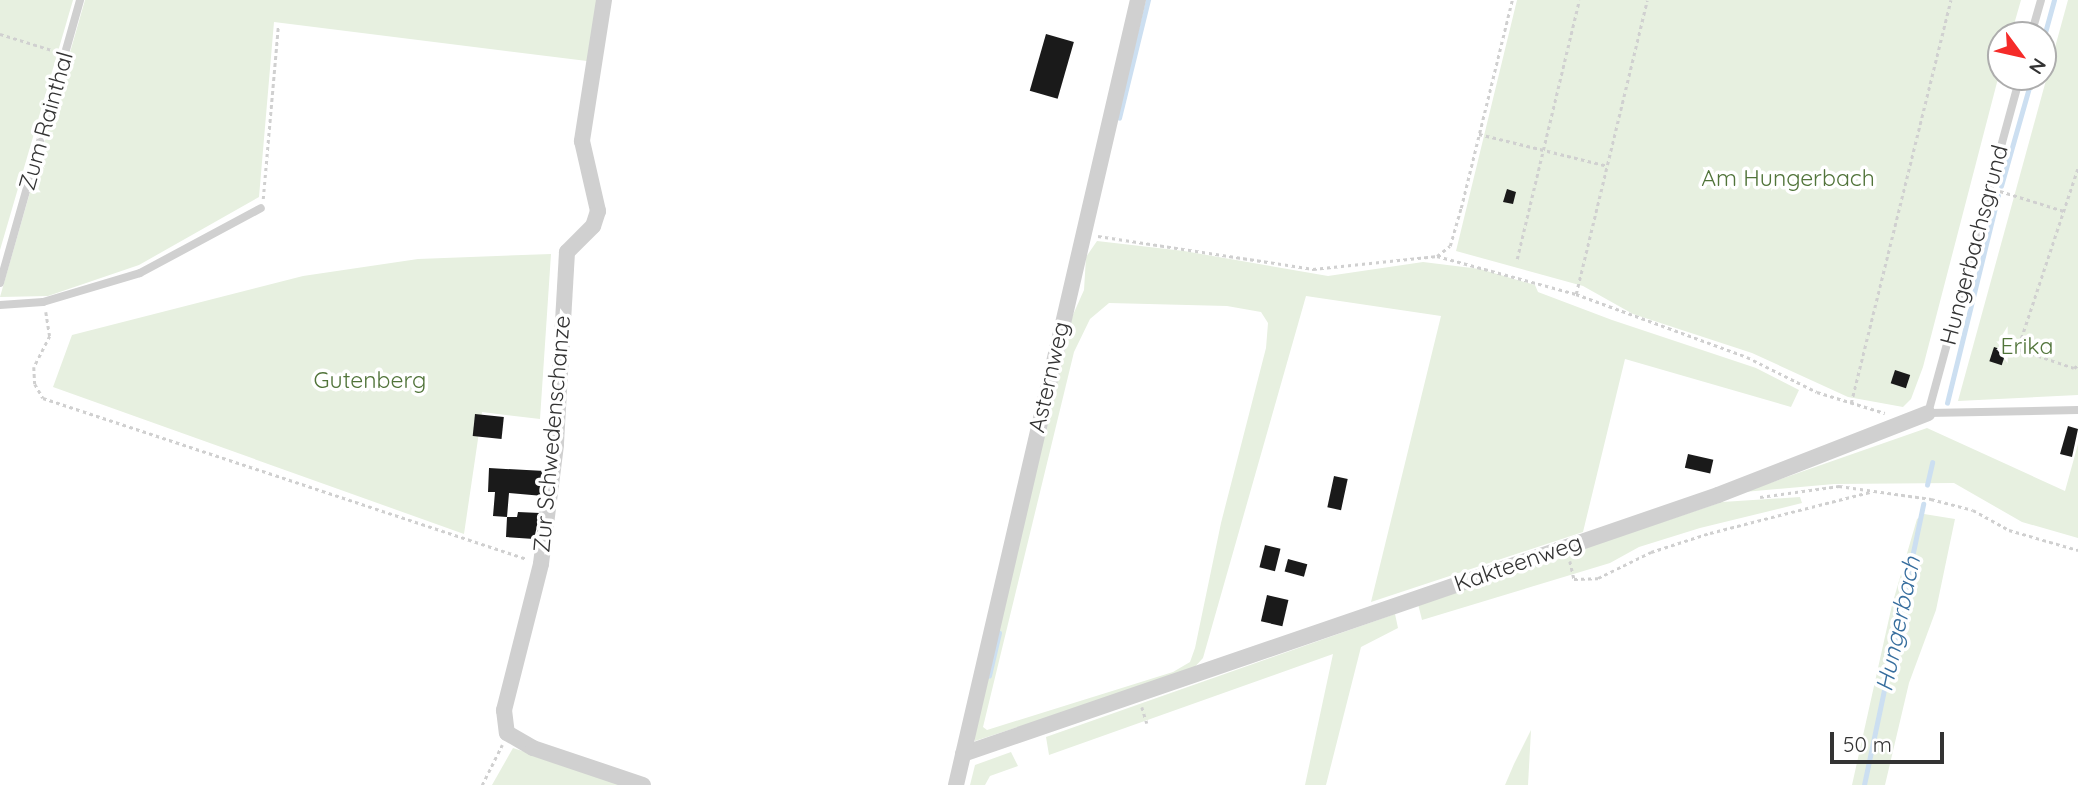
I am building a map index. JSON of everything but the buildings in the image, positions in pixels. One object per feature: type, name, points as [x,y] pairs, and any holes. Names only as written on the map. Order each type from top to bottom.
[{"type":"street","name":"Zur Schwedenschanze","points":[[507,733],[504,710],[541,564],[556,445],[567,253],[593,226],[598,211],[582,141],[604,0]]},
{"type":"street","name":"Asternweg","points":[[956,785],[1081,234],[1138,0]]},
{"type":"street","name":"Kakteenweg","points":[[963,754],[1568,546],[1928,413]]},
{"type":"street","points":[[507,733],[533,748],[643,785]]},
{"type":"lane","name":"Zum Rainthal","points":[[0,283],[80,0]]},
{"type":"lane","points":[[2035,21],[2041,0]]},
{"type":"lane","name":"Hungerbachsgrund","points":[[1928,413],[2016,91]]},
{"type":"lane","points":[[0,305],[43,302],[140,273],[261,208]]},
{"type":"lane","name":"Kakteenweg","points":[[1928,413],[2078,410]]},
{"type":"path","points":[[1437,256],[1450,246],[1512,0]]},
{"type":"path","points":[[1517,259],[1579,0]]},
{"type":"path","points":[[1576,295],[1647,0]]},
{"type":"path","points":[[1851,403],[1951,0]]},
{"type":"path","points":[[261,208],[278,28]]},
{"type":"path","points":[[0,34],[64,54]]},
{"type":"path","points":[[1479,134],[1608,166]]},
{"type":"path","points":[[2078,169],[2018,349],[2074,368],[2078,365]]},
{"type":"path","points":[[2009,194],[2064,211]]},
{"type":"path","points":[[1081,234],[1313,269],[1437,256],[1576,295],[1747,357],[1817,392],[1909,421]]},
{"type":"path","points":[[43,302],[50,336],[34,367],[35,384],[43,398],[541,564]]},
{"type":"path","points":[[1752,498],[1839,486],[1973,510],[2009,530],[2078,550]]},
{"type":"path","points":[[1568,546],[1574,579],[1598,578],[1651,552],[1710,533],[1873,492]]},
{"type":"path","points":[[482,785],[507,733]]},
{"type":"green space","points":[[0,0],[73,0],[0,250]]},
{"type":"green space","points":[[85,0],[598,0],[587,61],[274,22],[259,197],[139,265],[48,296],[0,297]]},
{"type":"green space","name":"Am Hungerbach","points":[[1517,0],[2021,0],[2015,21],[1987,21],[1987,91],[1995,91],[1923,367],[1911,399],[1903,407],[1848,397],[1752,353],[1633,314],[1583,286],[1456,251]]},
{"type":"green space","name":"Erika","points":[[2068,0],[2078,0],[2078,395],[1958,401],[2043,91],[2057,91],[2057,40]]},
{"type":"green space","points":[[1097,241],[1184,251],[1328,276],[1423,262],[1480,269],[1535,285],[1538,292],[1612,320],[1756,368],[1799,390],[1791,407],[1625,359],[1583,532],[1371,602],[1441,316],[1306,296],[1203,658],[1191,671],[975,741],[973,736],[1072,317],[1084,290],[1086,257]],"holes":[[[1109,303],[1227,306],[1261,312],[1268,323],[1266,348],[1221,523],[1190,662],[1173,672],[987,730],[983,727],[1074,352],[1090,319]]]},
{"type":"green space","name":"Gutenberg","points":[[551,254],[540,419],[482,412],[464,534],[53,387],[72,335],[303,276],[418,259]]},
{"type":"green space","points":[[1927,428],[2065,491],[2078,444],[2078,538],[2022,522],[1954,483],[1834,484],[1744,492]]},
{"type":"green space","points":[[1800,497],[1802,503],[1700,528],[1639,547],[1610,563],[1422,620],[1418,604],[1722,502]]},
{"type":"green space","points":[[1924,514],[1955,519],[1936,610],[1909,683],[1885,785],[1852,785],[1892,605],[1917,519]]},
{"type":"green space","points":[[1395,614],[1398,628],[1361,647],[1326,785],[1305,785],[1333,654],[1049,755],[1046,737]]},
{"type":"green space","points":[[1531,730],[1528,785],[1505,785],[1514,764]]},
{"type":"green space","points":[[513,748],[627,785],[492,785]]},
{"type":"green space","points":[[1011,752],[1018,766],[990,776],[985,785],[970,785],[975,765]]},
{"type":"waterway","points":[[1119,118],[1148,0]]},
{"type":"waterway","name":"Hungerbach","points":[[2048,21],[2054,0]]},
{"type":"waterway","name":"Hungerbach","points":[[2001,186],[2028,91]]},
{"type":"waterway","name":"Hungerbach","points":[[1947,403],[1998,196]]},
{"type":"waterway","name":"Hungerbach","points":[[1927,485],[1932,463]]},
{"type":"waterway","name":"Hungerbach","points":[[1864,785],[1923,504]]},
{"type":"waterway","points":[[989,676],[999,633]]}]
